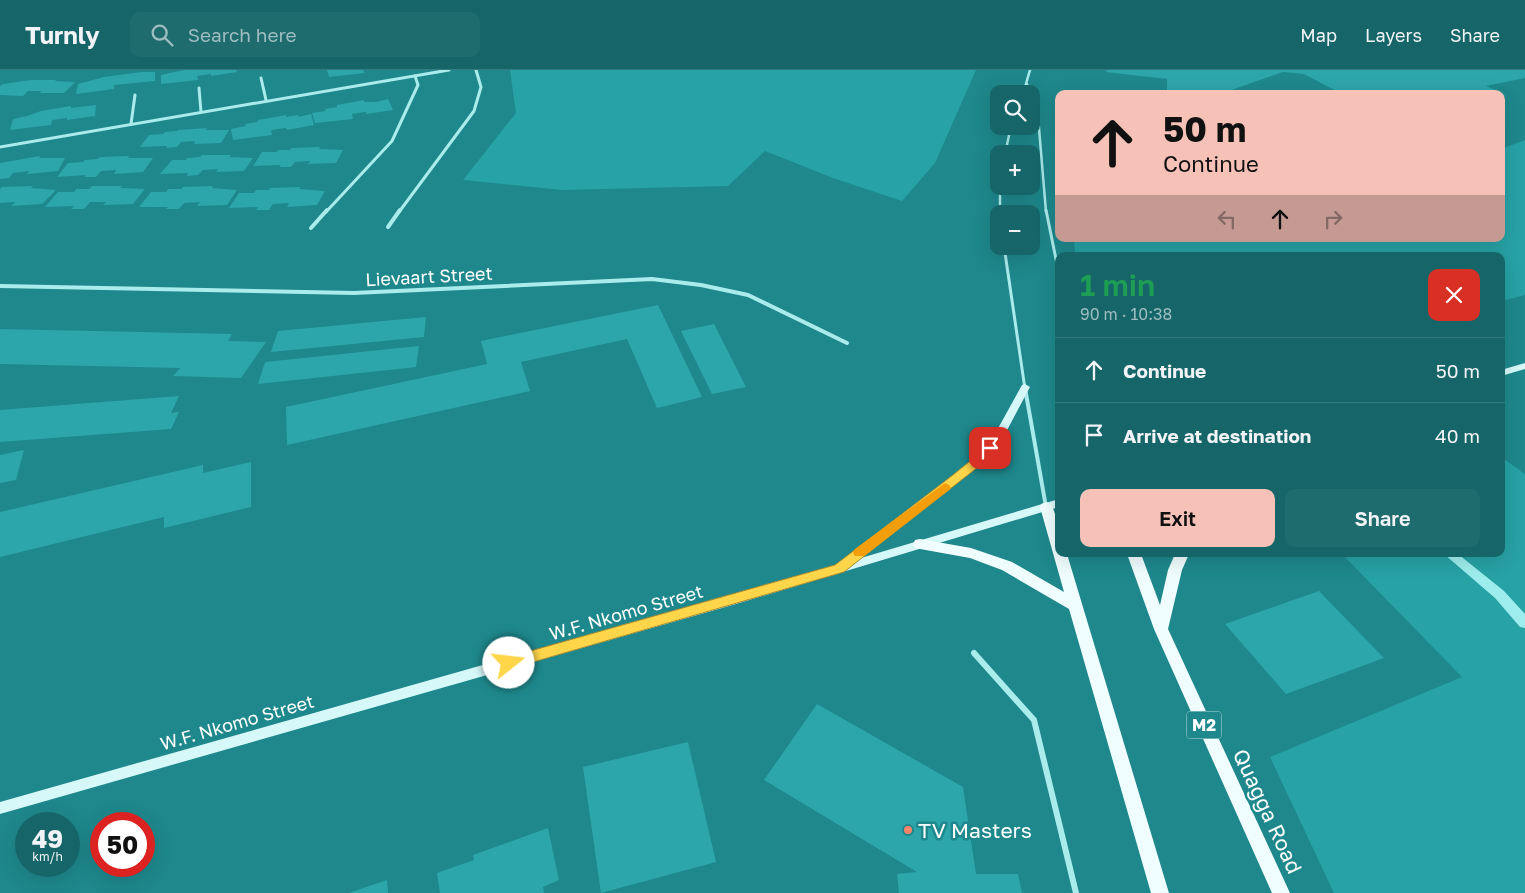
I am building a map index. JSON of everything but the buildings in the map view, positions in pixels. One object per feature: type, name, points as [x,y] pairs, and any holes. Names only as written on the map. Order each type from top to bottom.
[{"type":"main road","points":[[1505,372],[1525,366]]},
{"type":"main road","points":[[839,568],[983,457],[1000,434],[1025,386]]},
{"type":"main road","points":[[1052,505],[1055,524]]},
{"type":"main road","name":"W.F. Nkomo Street","points":[[0,808],[839,568],[1052,505]]},
{"type":"main road","points":[[920,544],[971,553],[1007,566],[1076,606]]},
{"type":"main road","points":[[1061,557],[1160,893]]},
{"type":"main road","name":"Quagga Road","points":[[1135,557],[1161,629],[1281,893]]},
{"type":"main road","points":[[1161,629],[1175,570],[1181,557]]},
{"type":"street","points":[[0,147],[449,70]]},
{"type":"street","points":[[388,228],[474,111],[481,87],[476,70]]},
{"type":"street","points":[[311,228],[392,141],[418,86],[415,76]]},
{"type":"street","points":[[261,78],[266,100]]},
{"type":"street","points":[[199,88],[200,112]]},
{"type":"street","points":[[131,124],[135,95]]},
{"type":"street","name":"Lievaart Street","points":[[0,286],[354,293],[652,279],[702,285],[748,296],[847,343]]},
{"type":"street","points":[[974,653],[1034,720],[1076,893]]},
{"type":"lane","points":[[1027,84],[1030,70]]},
{"type":"lane","points":[[1040,135],[1047,218],[1055,255]]},
{"type":"lane","points":[[1005,255],[1025,386],[1052,505]]},
{"type":"shaded area","points":[[510,70],[976,70],[935,163],[902,201],[833,178],[765,151],[728,186],[562,190],[463,180],[516,113]]},
{"type":"shaded area","points":[[1525,140],[1525,295],[1505,300],[1505,252],[1075,252],[1074,242],[1505,242],[1505,148]]},
{"type":"shaded area","points":[[1505,460],[1525,474],[1525,893],[1334,893],[1270,757],[1462,677],[1345,557],[1505,557]]},
{"type":"waterway","points":[[1454,557],[1499,595],[1525,623]]},
{"type":"slow traffic","points":[[860,553],[945,488]]},
{"type":"place","name":"TV Masters","points":[[908,830]]},
{"type":"route","points":[[509,663],[839,568],[953,481],[983,457],[990,448]]}]
